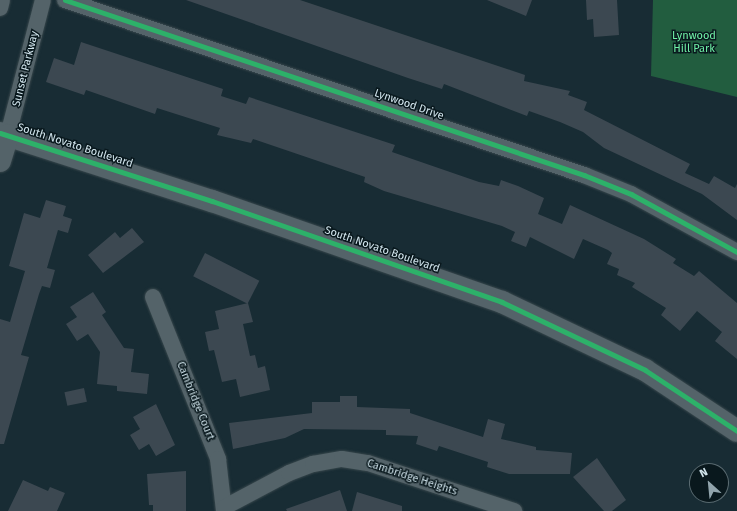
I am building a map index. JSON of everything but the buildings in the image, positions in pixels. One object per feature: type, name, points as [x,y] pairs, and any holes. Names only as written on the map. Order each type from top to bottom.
[{"type":"main road","name":"Sunset Parkway","points":[[0,161],[4,134]]},
{"type":"main road","name":"South Novato Boulevard","points":[[4,134],[502,302],[645,370],[737,431]]},
{"type":"street","points":[[0,8],[2,0]]},
{"type":"street","name":"Sunset Parkway","points":[[4,134],[43,0]]},
{"type":"street","name":"Lynwood Drive","points":[[65,0],[584,175],[631,194],[737,252]]},
{"type":"street","name":"Cambridge Court","points":[[153,297],[218,459],[224,509]]},
{"type":"street","name":"Cambridge Heights","points":[[224,509],[289,473],[313,464],[342,459],[368,463],[514,511]]},
{"type":"green space","name":"Lynwood Hill Park","points":[[653,0],[737,0],[737,97],[651,76]]},
{"type":"cycle path","points":[[65,0],[584,175],[631,194],[737,252]]},
{"type":"cycle path","points":[[0,133],[212,201],[502,302],[645,370],[737,431]]}]
